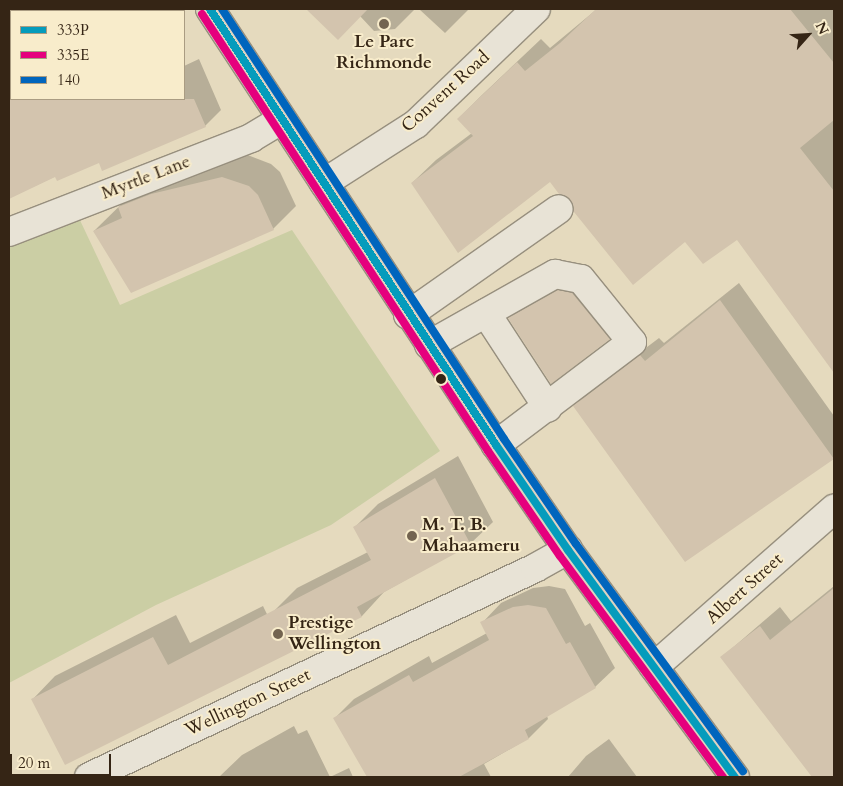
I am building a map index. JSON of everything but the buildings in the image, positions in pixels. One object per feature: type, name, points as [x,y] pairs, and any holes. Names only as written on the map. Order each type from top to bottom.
[{"type":"main road","points":[[210,9],[408,314],[496,445],[568,550],[735,777]]},
{"type":"street","name":"Convent Road","points":[[324,183],[416,124],[536,9]]},
{"type":"street","name":"Myrtle Lane","points":[[9,232],[251,138],[281,120]]},
{"type":"street","points":[[408,314],[559,209]]},
{"type":"street","points":[[429,346],[555,274],[568,274],[581,279],[632,342],[548,408],[496,445]]},
{"type":"street","points":[[486,313],[548,408]]},
{"type":"street","name":"Albert Street","points":[[654,667],[834,509]]},
{"type":"street","name":"Wellington Street","points":[[89,777],[536,568],[568,550]]},
{"type":"green space","points":[[78,216],[120,305],[292,230],[440,451],[331,525],[156,605],[9,683],[9,247]]},
{"type":"transit line","name":"333P","points":[[210,9],[496,445],[568,550],[735,777]]},
{"type":"transit line","name":"140","points":[[222,9],[504,439],[576,544],[743,771]]},
{"type":"transit line","name":"335E","points":[[202,14],[488,451],[560,556],[723,777]]},
{"type":"place","name":"Le Parc Richmonde","points":[[384,24]]},
{"type":"place","name":"M. T. B. Mahaameru","points":[[412,536]]},
{"type":"place","name":"Prestige Wellington","points":[[278,634]]}]
